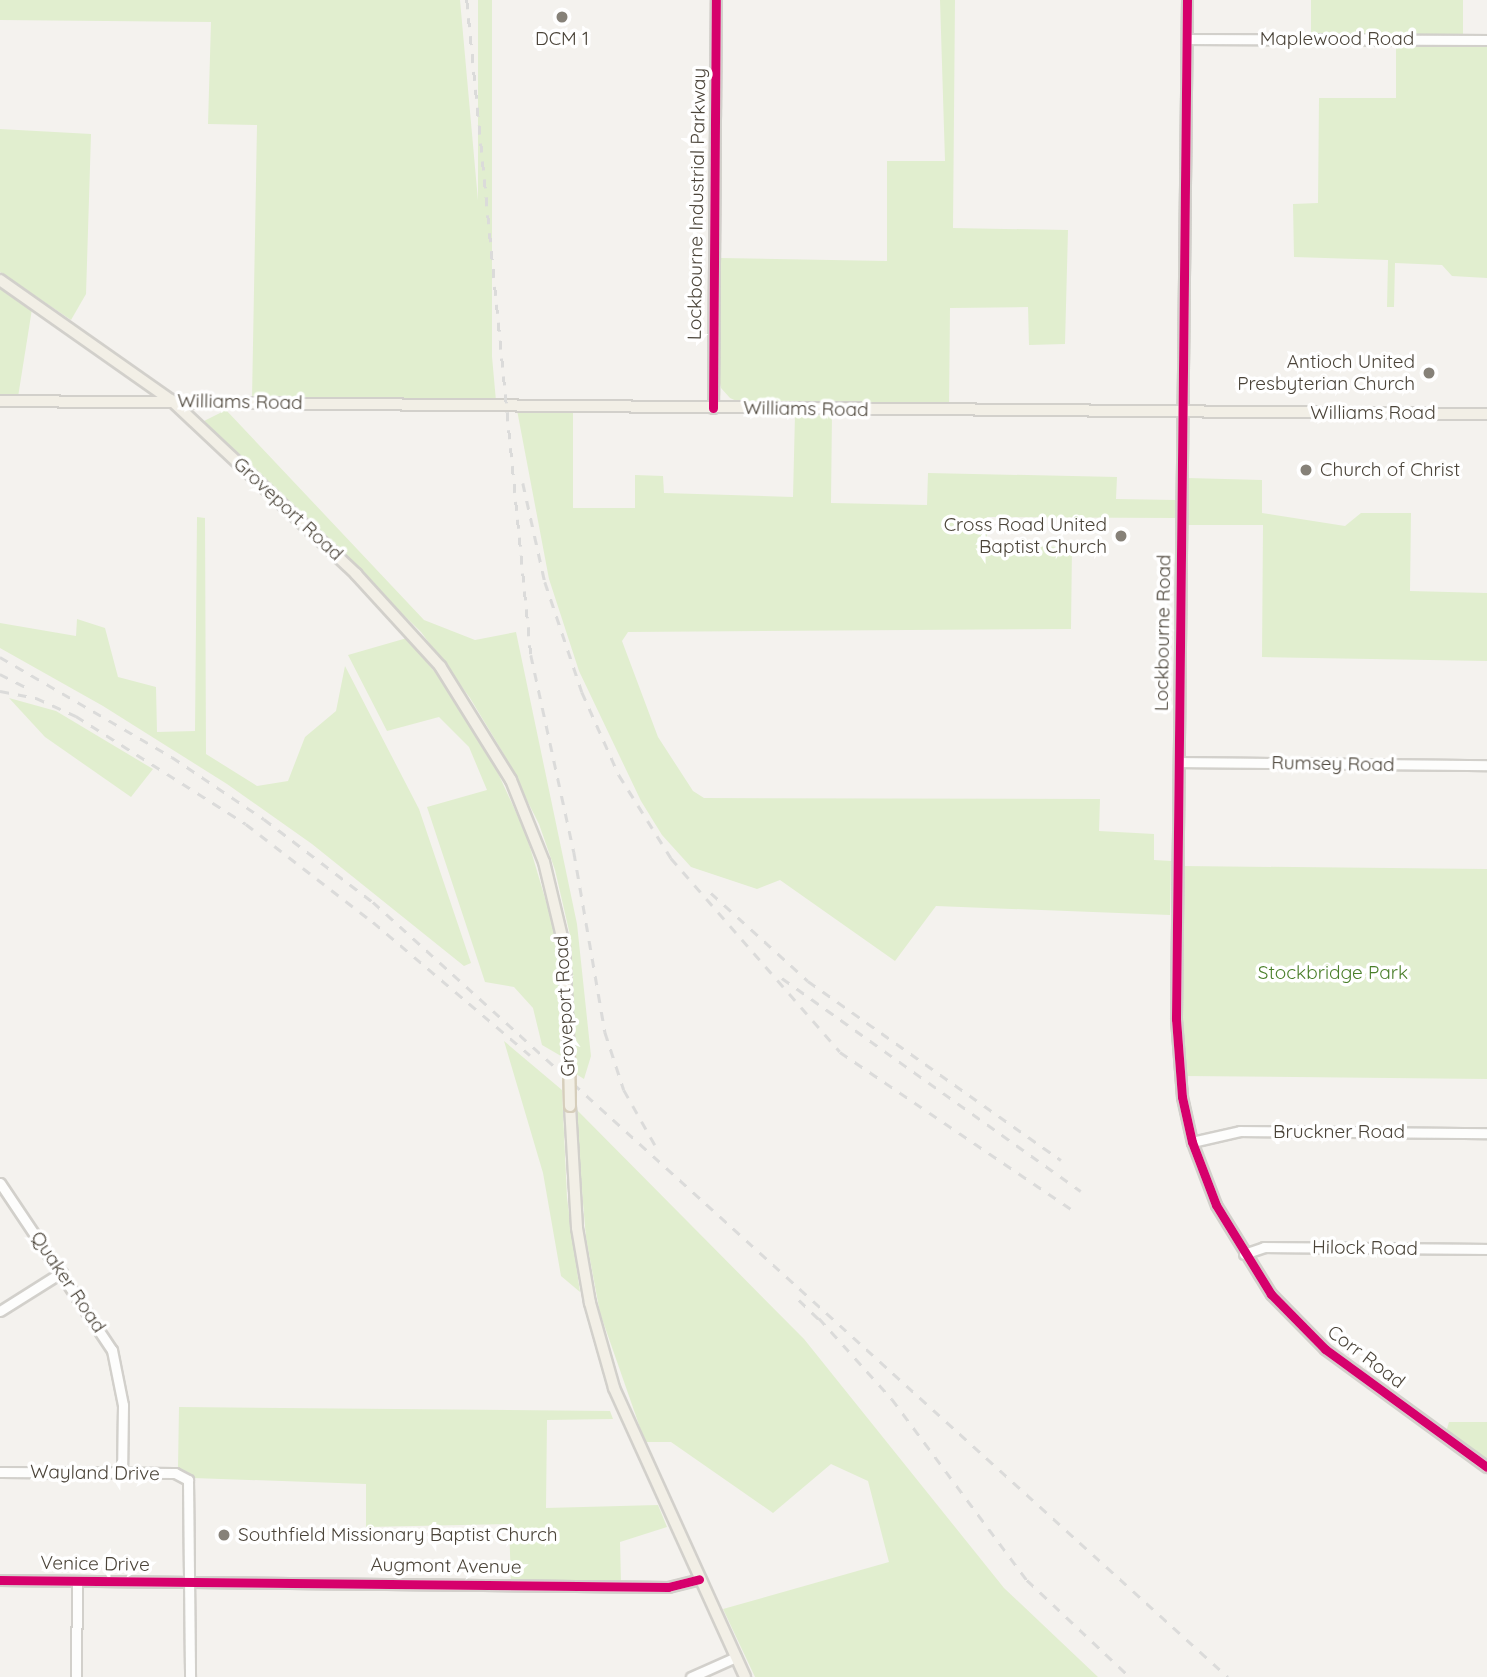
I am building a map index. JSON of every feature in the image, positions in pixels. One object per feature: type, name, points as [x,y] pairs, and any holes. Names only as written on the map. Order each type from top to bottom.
[{"type":"main road","name":"Groveport Road","points":[[0,280],[171,400],[388,607],[440,666],[489,739],[528,818],[553,893],[565,960],[576,1228],[599,1337],[637,1447],[745,1677]]},
{"type":"main road","name":"Williams Road","points":[[0,401],[171,400],[713,408],[1487,414]]},
{"type":"street","name":"Lockbourne Industrial Parkway","points":[[713,408],[716,0]]},
{"type":"street","name":"Lockbourne Road","points":[[1187,0],[1176,1041],[1192,1142],[1216,1205],[1244,1254]]},
{"type":"street","name":"Maplewood Road","points":[[1187,39],[1487,40]]},
{"type":"street","name":"Rumsey Road","points":[[1179,762],[1487,765]]},
{"type":"street","name":"Bruckner Road","points":[[1192,1142],[1240,1132],[1487,1133]]},
{"type":"street","name":"Quaker Road","points":[[0,1182],[95,1319],[117,1363],[123,1405],[122,1473]]},
{"type":"street","name":"Hilock Road","points":[[1244,1254],[1264,1247],[1487,1249]]},
{"type":"street","name":"Corr Road","points":[[1244,1254],[1271,1294],[1318,1343],[1487,1467]]},
{"type":"street","points":[[0,1311],[62,1272]]},
{"type":"street","name":"Wayland Drive","points":[[0,1472],[175,1474],[188,1480],[190,1582]]},
{"type":"street","name":"Augmont Avenue","points":[[190,1582],[668,1587],[699,1579]]},
{"type":"street","name":"Venice Drive","points":[[0,1580],[190,1582]]},
{"type":"street","points":[[76,1677],[77,1581]]},
{"type":"street","points":[[190,1582],[190,1677]]},
{"type":"street","points":[[691,1677],[736,1657]]},
{"type":"green space","points":[[0,0],[460,0],[496,401],[252,399],[257,125],[208,124],[211,22],[0,20]]},
{"type":"green space","points":[[478,0],[492,0],[492,401],[478,401]]},
{"type":"green space","points":[[940,0],[955,0],[953,228],[1068,230],[1065,344],[1029,345],[1028,307],[950,308],[949,407],[739,402],[730,398],[721,388],[719,378],[721,258],[887,261],[887,161],[945,161]]},
{"type":"green space","points":[[1311,0],[1463,0],[1463,35],[1311,35]]},
{"type":"green space","points":[[1396,43],[1487,43],[1487,278],[1452,276],[1442,265],[1395,263],[1394,307],[1387,307],[1388,260],[1294,257],[1293,204],[1318,203],[1319,98],[1396,98]]},
{"type":"green space","points":[[0,129],[91,134],[86,294],[71,320],[0,272]]},
{"type":"green space","points":[[0,288],[32,309],[18,397],[0,397]]},
{"type":"green space","points":[[226,410],[424,620],[475,640],[516,632],[577,924],[591,1056],[584,1079],[576,1074],[570,935],[555,870],[539,824],[502,751],[470,698],[421,632],[204,421]]},
{"type":"green space","points":[[517,410],[573,411],[573,508],[635,508],[635,475],[663,476],[664,493],[793,497],[795,414],[832,413],[831,503],[927,505],[928,473],[1117,477],[1116,499],[1176,500],[1176,518],[987,517],[987,546],[1072,547],[1071,629],[628,632],[622,641],[658,737],[693,791],[704,798],[1100,799],[1099,831],[1154,834],[1154,860],[1171,861],[1170,915],[936,906],[895,961],[780,880],[757,889],[691,867],[662,835],[641,801],[579,671],[549,579]]},
{"type":"green space","points":[[1188,478],[1262,480],[1262,513],[1345,526],[1361,513],[1411,513],[1410,591],[1487,593],[1487,661],[1262,657],[1263,525],[1186,525]]},
{"type":"green space","points":[[197,517],[205,518],[206,754],[257,786],[288,781],[305,737],[336,711],[345,666],[419,809],[471,963],[464,966],[312,844],[227,784],[103,706],[0,648],[0,623],[76,636],[77,619],[105,628],[118,677],[156,687],[157,732],[195,731]]},
{"type":"green space","points":[[407,638],[447,687],[487,749],[526,834],[556,935],[561,1056],[542,1045],[533,1008],[514,987],[485,982],[427,807],[487,790],[469,747],[439,717],[387,731],[348,655]]},
{"type":"green space","points":[[9,698],[56,711],[153,769],[131,797],[45,737]]},
{"type":"green space","name":"Stockbridge Park","points":[[1183,866],[1487,869],[1487,1079],[1184,1076],[1180,1025]]},
{"type":"green space","points":[[504,1041],[562,1090],[567,1198],[580,1292],[561,1276],[543,1173]]},
{"type":"green space","points":[[575,1108],[804,1339],[1004,1588],[1098,1677],[755,1677],[723,1609],[889,1562],[868,1481],[831,1464],[773,1513],[671,1442],[645,1442],[600,1313],[586,1238]]},
{"type":"green space","points":[[179,1407],[610,1411],[613,1419],[547,1420],[546,1508],[658,1505],[667,1527],[620,1542],[621,1582],[511,1582],[509,1524],[366,1527],[366,1484],[193,1478],[178,1467]]},
{"type":"green space","points":[[1449,1422],[1487,1422],[1487,1461],[1446,1432]]},
{"type":"railway","points":[[467,0],[531,655],[574,852],[605,1032],[624,1090],[658,1150]]},
{"type":"railway","points":[[523,483],[545,582],[582,692],[619,775],[671,858],[840,1052],[1071,1209]]},
{"type":"railway","points":[[0,657],[172,757],[264,819],[373,902],[1228,1677]]},
{"type":"railway","points":[[0,674],[31,690]]},
{"type":"railway","points":[[0,691],[36,698],[76,716],[246,824],[373,922],[530,1055]]},
{"type":"railway","points":[[711,893],[808,981],[1061,1160]]},
{"type":"railway","points":[[782,978],[1081,1191]]},
{"type":"railway","points":[[799,1300],[825,1325]]},
{"type":"railway","points":[[819,1318],[892,1399],[1027,1580],[1130,1677]]},
{"type":"cycle path","points":[[713,408],[716,0]]},
{"type":"cycle path","points":[[1187,0],[1176,1019],[1182,1097],[1192,1142],[1216,1205],[1271,1294],[1325,1349],[1487,1467]]},
{"type":"cycle path","points":[[0,1580],[668,1587],[699,1579]]},
{"type":"place","name":"DCM 1","points":[[562,17]]},
{"type":"place","name":"Antioch United Presbyterian Church","points":[[1429,373]]},
{"type":"place","name":"Church of Christ","points":[[1306,470]]},
{"type":"place","name":"Cross Road United Baptist Church","points":[[1121,536]]},
{"type":"place","name":"Southfield Missionary Baptist Church","points":[[224,1535]]}]
